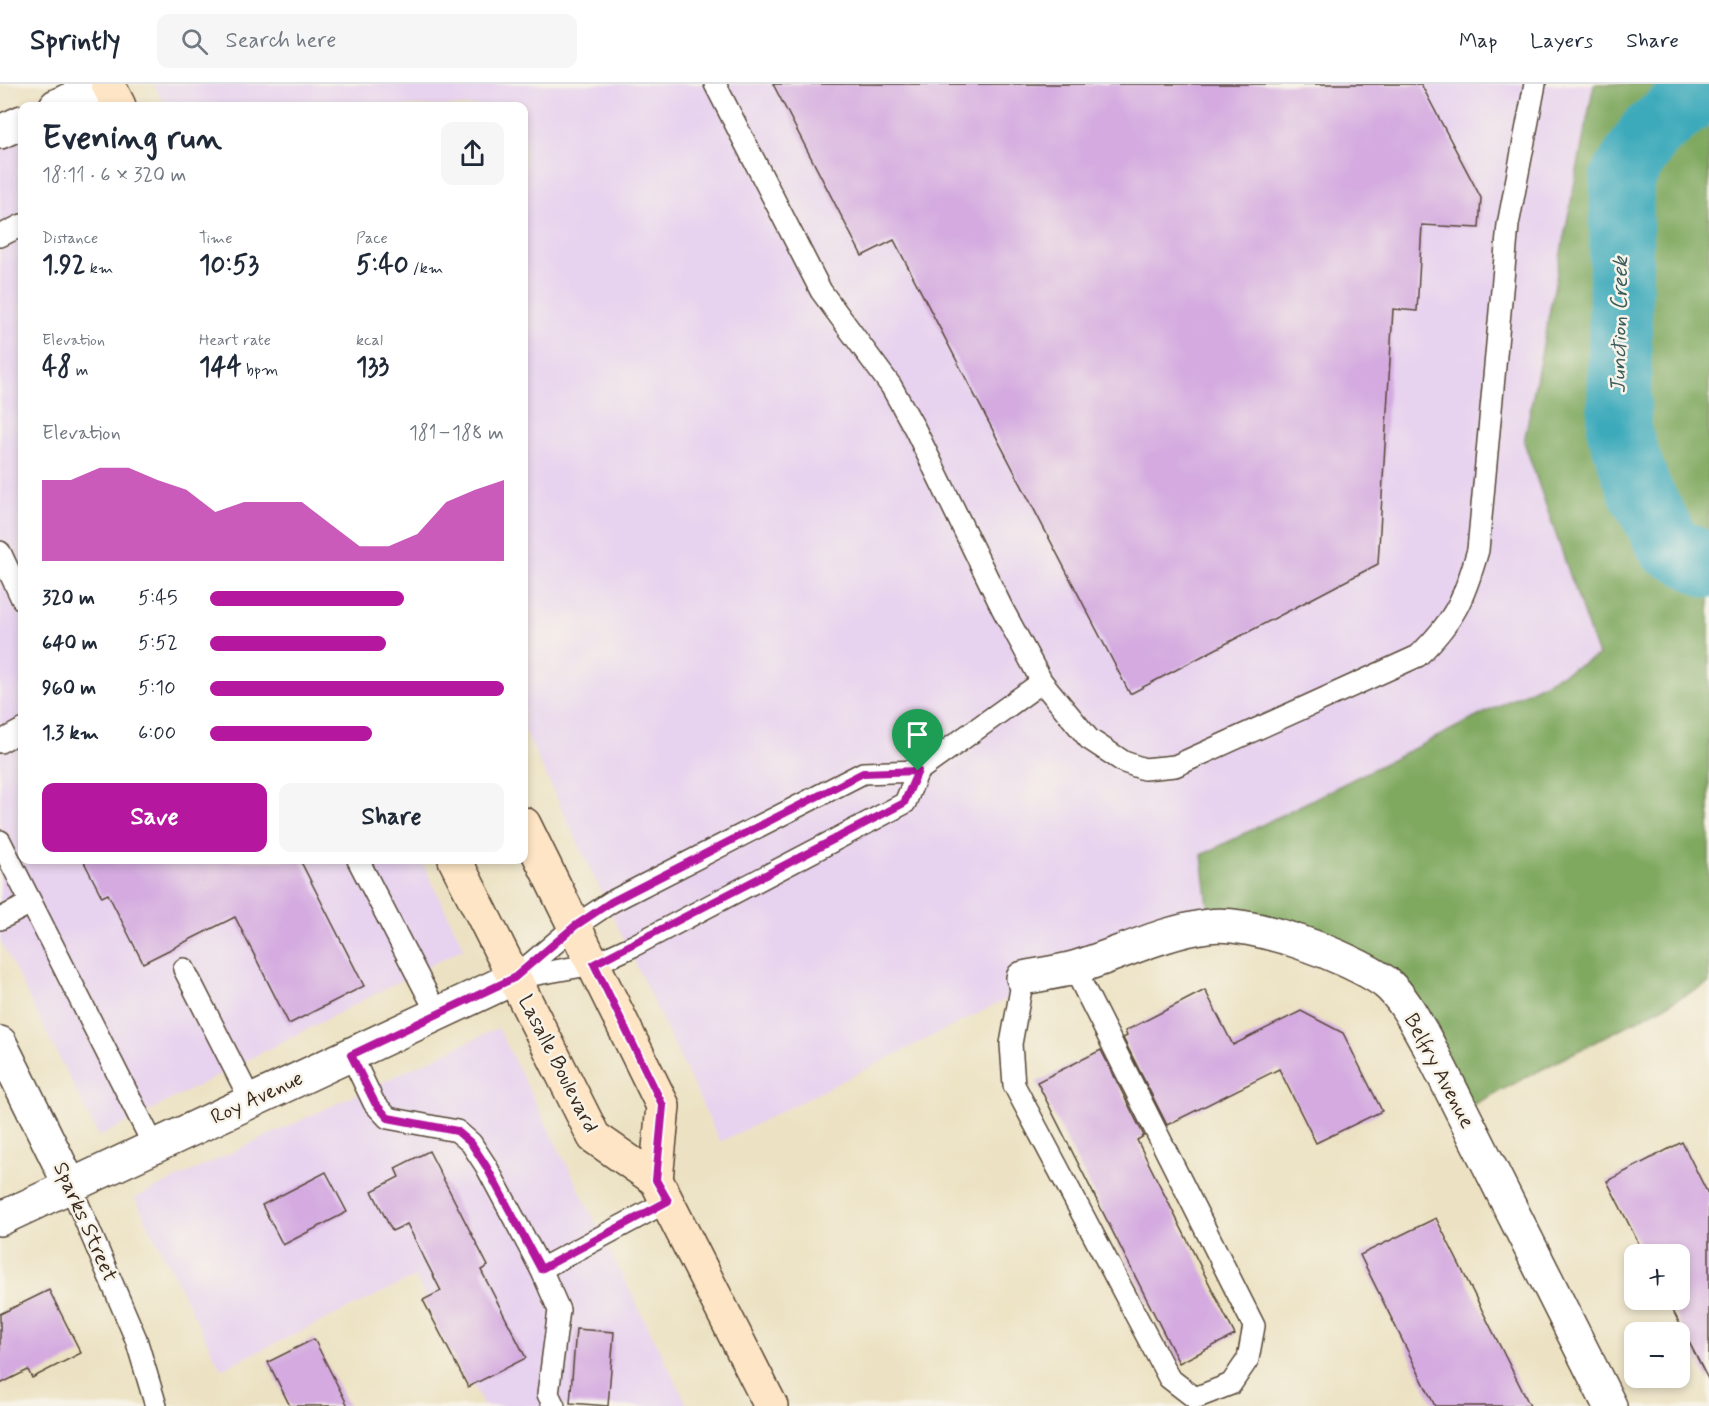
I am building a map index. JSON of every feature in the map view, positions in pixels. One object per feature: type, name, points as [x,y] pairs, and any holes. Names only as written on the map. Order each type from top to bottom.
[{"type":"main road","points":[[106,84],[117,102]]},
{"type":"main road","points":[[528,832],[663,1106],[662,1191]]},
{"type":"main road","name":"Lasalle Boulevard","points":[[457,864],[594,1137],[662,1191],[767,1405]]},
{"type":"street","points":[[65,102],[106,84]]},
{"type":"street","points":[[0,132],[18,124]]},
{"type":"street","name":"Belfry Avenue","points":[[1023,978],[1074,968],[1151,941],[1209,926],[1253,930],[1301,942],[1346,959],[1386,983],[1410,1013],[1429,1046],[1610,1406]]},
{"type":"street","name":"Roy Avenue","points":[[0,1219],[514,978]]},
{"type":"street","name":"Sparks Street","points":[[0,1043],[70,1185]]},
{"type":"lane","points":[[715,84],[821,291],[891,386],[915,429],[997,598],[1042,682],[1089,739],[1124,762],[1144,770],[1175,766],[1418,656],[1444,631],[1464,596],[1478,550],[1508,225],[1535,84]]},
{"type":"lane","points":[[0,236],[18,227]]},
{"type":"lane","points":[[0,552],[18,590]]},
{"type":"lane","points":[[514,978],[594,964],[904,803],[918,771],[1042,682]]},
{"type":"lane","points":[[0,742],[18,732]]},
{"type":"lane","points":[[514,978],[575,926],[611,902],[863,773],[918,771]]},
{"type":"lane","points":[[0,841],[154,1146]]},
{"type":"lane","points":[[360,864],[438,1015]]},
{"type":"lane","points":[[0,919],[32,903]]},
{"type":"lane","points":[[1023,978],[1011,1044],[1014,1085],[1169,1378],[1196,1398],[1231,1384],[1248,1359],[1254,1326],[1074,968]]},
{"type":"lane","points":[[184,969],[251,1101]]},
{"type":"lane","points":[[351,1055],[375,1103],[388,1118],[457,1131],[471,1143],[486,1166],[541,1269],[559,1310],[548,1394],[554,1406]]},
{"type":"lane","name":"Sparks Street","points":[[70,1185],[136,1339],[156,1406]]},
{"type":"lane","points":[[541,1269],[662,1191]]},
{"type":"shaded area","points":[[154,84],[1594,84],[1524,442],[1598,656],[1202,855],[1210,923],[1075,965],[720,1142],[528,737],[528,102],[163,102]]},
{"type":"shaded area","points":[[18,139],[18,864],[423,864],[464,948],[99,1137],[0,940],[0,148]]},
{"type":"shaded area","points":[[498,1028],[688,1406],[484,1406],[415,1277],[221,1369],[135,1198]]},
{"type":"green space","points":[[1594,84],[1709,84],[1709,983],[1465,1109],[1388,981],[1210,923],[1202,855],[1598,656],[1524,442]]},
{"type":"building","points":[[773,84],[1421,84],[1481,198],[1479,228],[1422,225],[1417,311],[1393,309],[1378,564],[1130,694],[894,240],[862,256]]},
{"type":"building","points":[[85,864],[302,864],[364,986],[289,1024],[235,917],[143,963],[108,894],[102,897]]},
{"type":"building","points":[[1205,990],[1233,1045],[1301,1011],[1343,1033],[1382,1111],[1316,1143],[1279,1069],[1167,1125],[1123,1038],[1127,1036],[1125,1031]]},
{"type":"building","points":[[1101,1050],[1144,1136],[1137,1140],[1235,1335],[1179,1363],[1037,1082]]},
{"type":"building","points":[[1682,1142],[1709,1196],[1709,1381],[1690,1344],[1690,1322],[1679,1322],[1673,1310],[1690,1310],[1690,1244],[1639,1244],[1607,1181]]},
{"type":"building","points":[[429,1151],[488,1266],[481,1270],[526,1358],[468,1387],[423,1300],[441,1291],[407,1224],[392,1231],[372,1191],[399,1177],[395,1168]]},
{"type":"building","points":[[326,1172],[347,1212],[283,1245],[262,1205]]},
{"type":"building","points":[[1436,1218],[1530,1406],[1435,1406],[1360,1255]]},
{"type":"building","points":[[49,1290],[81,1353],[32,1378],[28,1370],[0,1384],[0,1314]]},
{"type":"building","points":[[576,1329],[614,1332],[608,1406],[570,1403]]},
{"type":"building","points":[[314,1339],[348,1406],[290,1406],[268,1362]]},
{"type":"waterway","name":"Junction Creek","points":[[1709,84],[1650,133],[1622,178],[1619,431],[1639,488],[1669,546],[1709,566]]},
{"type":"route","points":[[918,771],[904,803],[872,822],[594,964],[663,1106],[656,1180],[668,1201],[541,1269],[486,1166],[471,1143],[457,1131],[388,1118],[375,1103],[351,1055],[514,978],[575,926],[611,902],[863,773],[918,771]]}]
